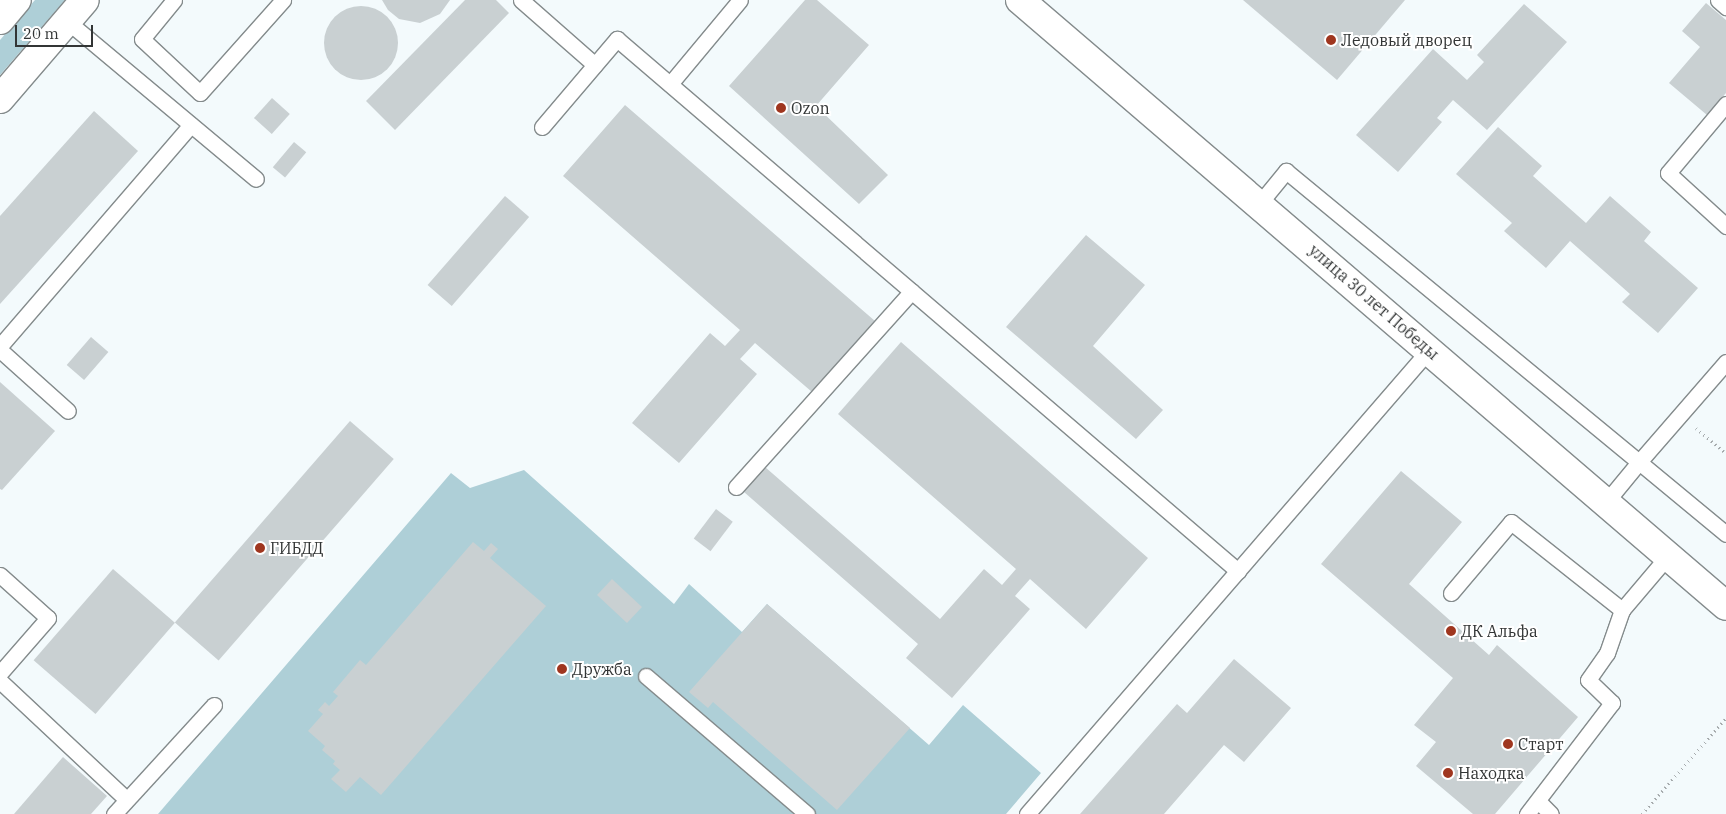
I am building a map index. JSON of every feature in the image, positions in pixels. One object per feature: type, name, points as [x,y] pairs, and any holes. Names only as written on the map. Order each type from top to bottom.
[{"type":"street","points":[[0,20],[17,0]]},
{"type":"street","points":[[0,99],[85,0]]},
{"type":"street","name":"улица 30 лет Победы","points":[[1020,0],[1726,606]]},
{"type":"lane","points":[[174,0],[142,39],[200,93],[283,0]]},
{"type":"lane","points":[[521,0],[595,65]]},
{"type":"lane","points":[[670,84],[740,0]]},
{"type":"lane","points":[[1718,0],[1726,7]]},
{"type":"lane","points":[[68,21],[256,180]]},
{"type":"lane","points":[[542,128],[617,39],[1238,571]]},
{"type":"lane","points":[[1726,104],[1668,173],[1726,226]]},
{"type":"lane","points":[[0,346],[191,125]]},
{"type":"lane","points":[[1259,204],[1286,171],[1726,534]]},
{"type":"lane","points":[[736,487],[912,291]]},
{"type":"lane","points":[[0,350],[68,411]]},
{"type":"lane","points":[[1027,814],[1429,350]]},
{"type":"lane","points":[[1606,502],[1726,362]]},
{"type":"lane","points":[[1451,593],[1511,522],[1622,610]]},
{"type":"lane","points":[[1527,814],[1612,703],[1588,680],[1606,653],[1622,610],[1667,557]]},
{"type":"lane","points":[[0,576],[48,618],[0,673]]},
{"type":"lane","points":[[646,676],[807,814]]},
{"type":"lane","points":[[0,681],[126,799]]},
{"type":"lane","points":[[114,814],[214,705]]},
{"type":"lane","points":[[1538,801],[1551,814]]},
{"type":"path","points":[[1680,415],[1726,453]]},
{"type":"path","points":[[1642,814],[1726,718]]},
{"type":"shaded area","points":[[35,0],[65,0],[0,75],[0,40]]},
{"type":"shaded area","name":"Дружба","points":[[524,470],[674,604],[689,584],[742,632],[767,604],[929,745],[963,705],[1041,773],[1006,814],[158,814],[451,473],[470,488]]},
{"type":"building","points":[[382,0],[450,0],[440,14],[420,23],[399,19],[388,10]]},
{"type":"building","points":[[465,0],[496,0],[509,13],[395,130],[366,101]]},
{"type":"building","points":[[805,0],[817,0],[869,45],[816,106],[888,175],[859,204],[729,86]]},
{"type":"building","name":"Ледовый дворец","points":[[1243,0],[1405,0],[1337,80]]},
{"type":"building","points":[[1706,3],[1726,20],[1726,93],[1707,115],[1669,83],[1700,47],[1682,31]]},
{"type":"building","points":[[1524,4],[1567,42],[1487,130],[1453,100],[1437,118],[1442,122],[1398,172],[1356,135],[1433,49],[1467,80],[1484,62],[1477,55]]},
{"type":"building","points":[[361,6],[375,9],[387,17],[395,29],[398,43],[395,57],[387,69],[375,77],[361,80],[347,77],[335,69],[327,57],[324,43],[327,29],[335,17],[347,9]]},
{"type":"building","points":[[272,98],[290,114],[272,134],[254,118]]},
{"type":"building","points":[[625,105],[875,321],[812,392],[755,343],[740,359],[757,374],[679,463],[632,423],[710,333],[725,346],[740,330],[563,176]]},
{"type":"building","points":[[94,111],[138,151],[0,304],[0,216]]},
{"type":"building","points":[[1498,127],[1542,166],[1533,176],[1586,223],[1610,196],[1651,232],[1644,241],[1698,288],[1658,333],[1622,302],[1630,294],[1570,241],[1546,268],[1504,231],[1512,223],[1456,174]]},
{"type":"building","points":[[294,142],[306,152],[285,178],[273,167]]},
{"type":"building","points":[[505,196],[529,217],[452,306],[428,285]]},
{"type":"building","points":[[1086,235],[1145,285],[1093,346],[1163,410],[1136,439],[1006,327]]},
{"type":"building","points":[[91,337],[108,352],[84,380],[67,365]]},
{"type":"building","points":[[901,342],[1148,558],[1086,629],[1030,579],[1015,596],[1030,609],[952,698],[906,658],[918,644],[744,492],[765,467],[940,619],[984,569],[1002,585],[1016,569],[838,414]]},
{"type":"building","points":[[0,382],[55,431],[2,490],[0,489]]},
{"type":"building","points":[[350,421],[394,459],[219,661],[175,623]]},
{"type":"building","points":[[1401,471],[1462,522],[1409,584],[1489,655],[1497,645],[1578,717],[1495,814],[1473,814],[1416,766],[1436,742],[1414,725],[1453,678],[1321,564]]},
{"type":"building","points":[[716,509],[733,522],[711,551],[694,539]]},
{"type":"building","points":[[473,542],[484,551],[491,543],[498,549],[490,558],[546,606],[381,795],[360,777],[346,792],[331,779],[340,770],[333,764],[335,761],[322,750],[325,746],[308,731],[323,714],[318,710],[325,702],[329,706],[338,696],[333,692],[360,660],[366,665]]},
{"type":"building","points":[[113,569],[175,623],[96,714],[34,660]]},
{"type":"building","points":[[612,579],[642,607],[627,623],[597,595]]},
{"type":"building","points":[[767,604],[910,728],[837,810],[713,702],[708,708],[689,692]]},
{"type":"building","points":[[1234,659],[1291,708],[1244,762],[1224,745],[1164,814],[1080,814],[1177,704],[1187,713]]},
{"type":"building","points":[[63,757],[107,796],[91,814],[14,814]]},
{"type":"place","name":"Ледовый дворец","points":[[1331,40]]},
{"type":"place","name":"Ozon","points":[[781,108]]},
{"type":"place","name":"ГИБДД","points":[[260,548]]},
{"type":"place","name":"ДК Альфа","points":[[1451,631]]},
{"type":"place","name":"Дружба","points":[[562,669]]},
{"type":"place","name":"Старт","points":[[1508,744]]},
{"type":"place","name":"Находка","points":[[1448,773]]}]
